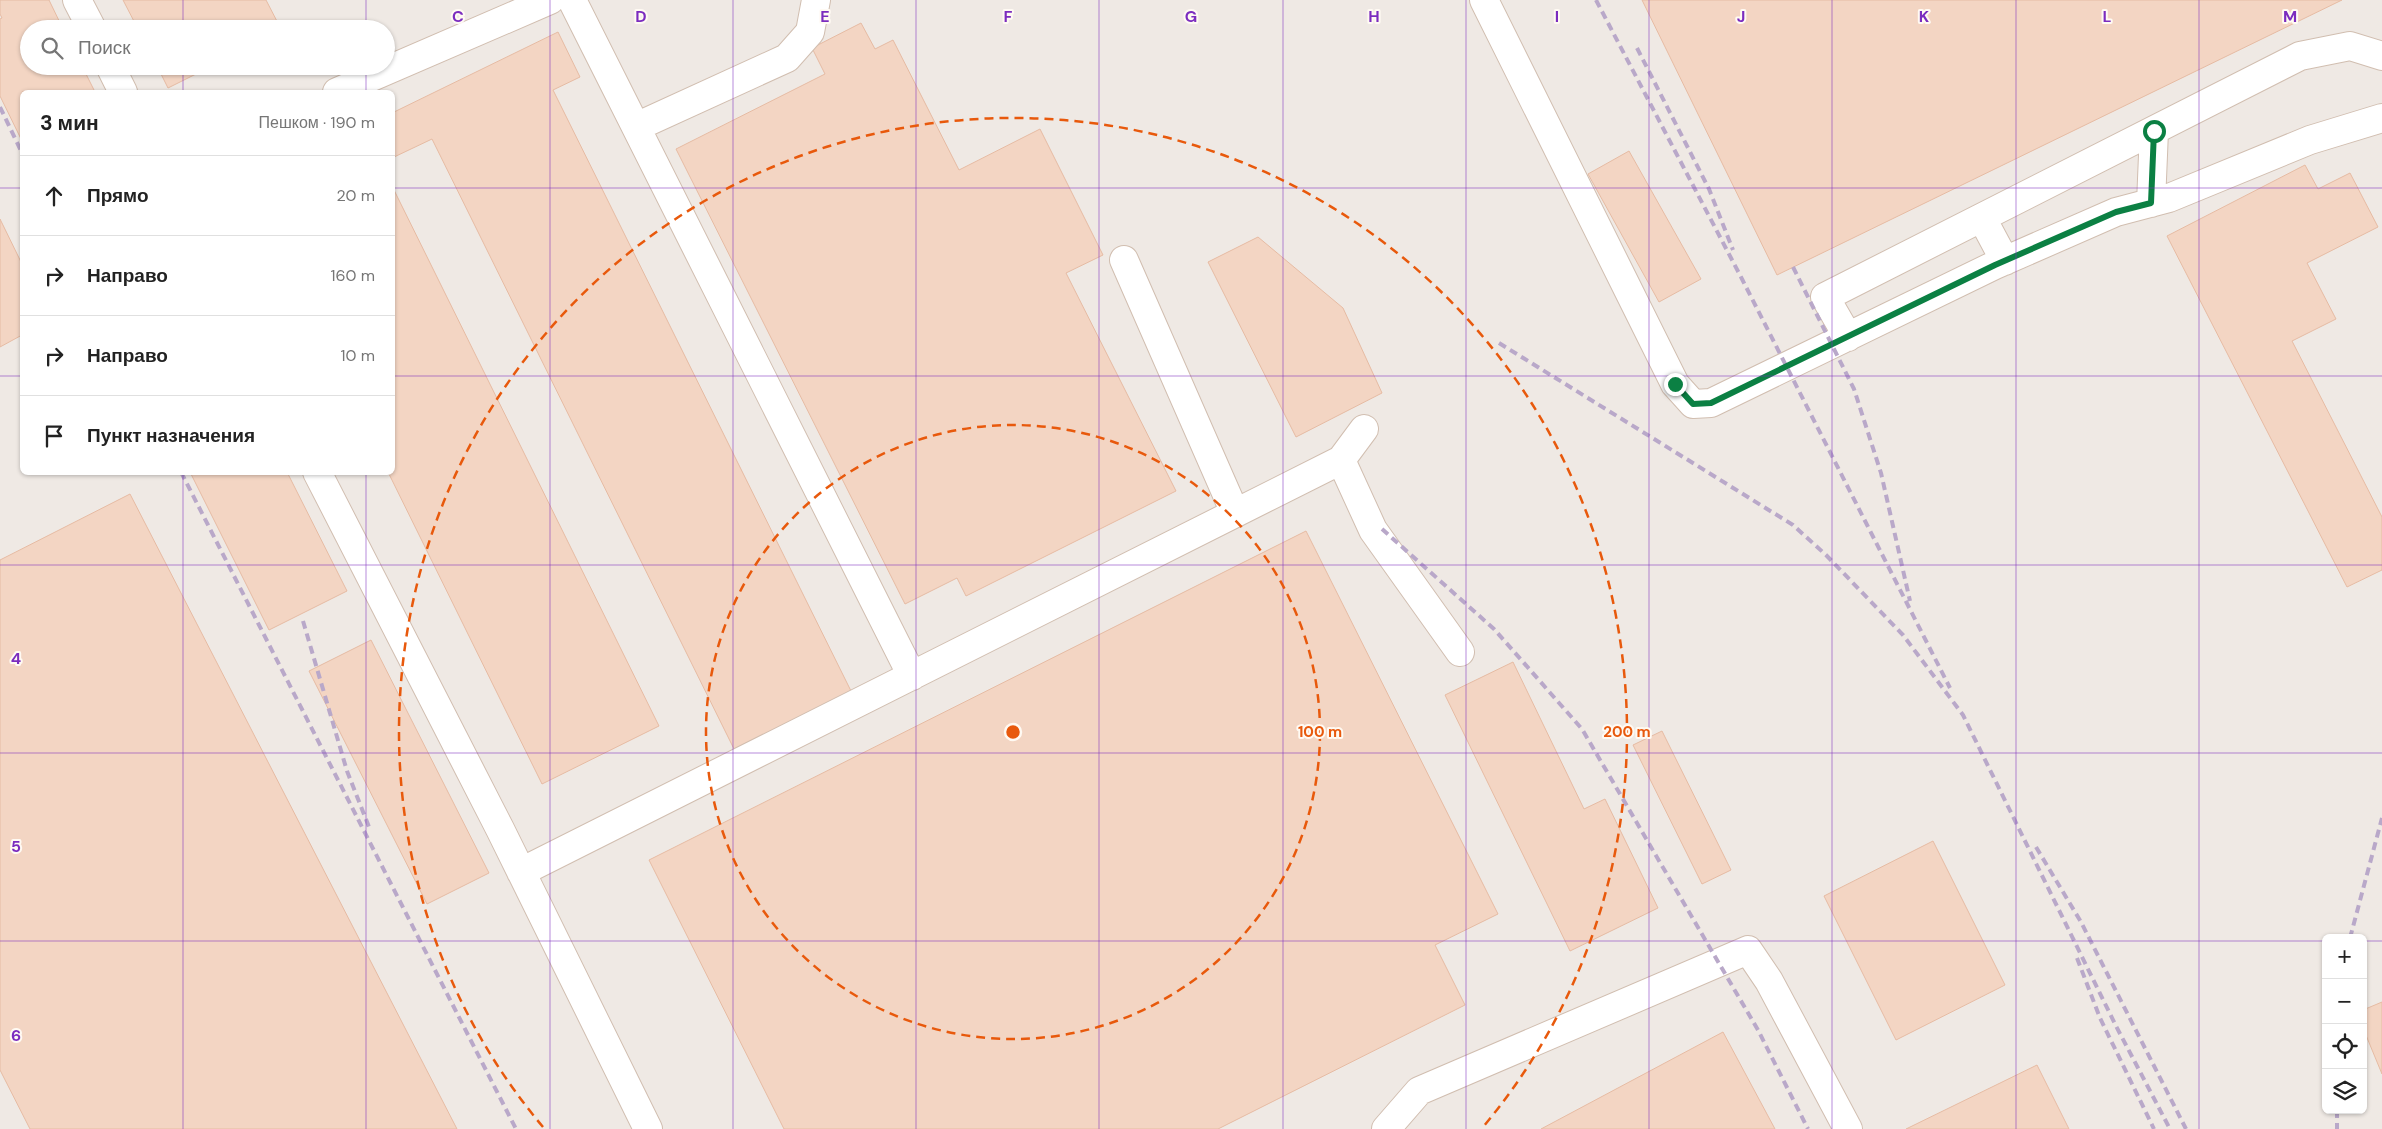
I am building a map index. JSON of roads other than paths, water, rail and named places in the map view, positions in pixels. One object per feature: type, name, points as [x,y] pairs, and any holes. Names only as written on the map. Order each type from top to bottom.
[{"type":"lane","points":[[77,0],[87,20]]},
{"type":"lane","points":[[395,67],[550,0]]},
{"type":"lane","points":[[572,0],[912,676]]},
{"type":"lane","points":[[636,127],[787,58],[810,32],[816,0]]},
{"type":"lane","points":[[1484,0],[1675,384],[1693,404],[1711,403],[2006,261],[2116,212],[2169,198],[2310,140],[2382,118]]},
{"type":"lane","points":[[1848,337],[1825,297],[2300,56],[2350,46],[2382,56]]},
{"type":"lane","points":[[114,75],[122,90]]},
{"type":"lane","points":[[342,90],[376,75]]},
{"type":"lane","points":[[2151,203],[2154,131]]},
{"type":"lane","points":[[1982,218],[2006,261]]},
{"type":"lane","points":[[1124,260],[1235,513]]},
{"type":"lane","points":[[521,872],[1341,460],[1364,429]]},
{"type":"lane","points":[[1341,460],[1373,530],[1460,652]]},
{"type":"lane","points":[[319,475],[521,872],[648,1129]]},
{"type":"lane","points":[[1386,1129],[1419,1091],[1748,950],[1769,981],[1848,1129]]},
{"type":"railway","points":[[1596,0],[1742,279],[1950,688]]},
{"type":"railway","points":[[1637,48],[1709,189],[1733,250]]},
{"type":"railway","points":[[0,107],[20,149]]},
{"type":"railway","points":[[1793,267],[1854,389],[1881,473],[1910,601]]},
{"type":"railway","points":[[1499,343],[1793,525],[1826,555],[1903,635],[1963,715],[2116,1026],[2170,1129]]},
{"type":"railway","points":[[183,475],[516,1129]]},
{"type":"railway","points":[[1382,529],[1494,629],[1582,729],[1758,1030],[1808,1129]]},
{"type":"railway","points":[[303,621],[347,771],[369,827]]},
{"type":"railway","points":[[2351,934],[2382,818]]},
{"type":"railway","points":[[2036,847],[2081,922],[2186,1129]]},
{"type":"railway","points":[[2077,958],[2100,1018],[2154,1129]]},
{"type":"railway","points":[[2337,1114],[2337,1129]]}]
